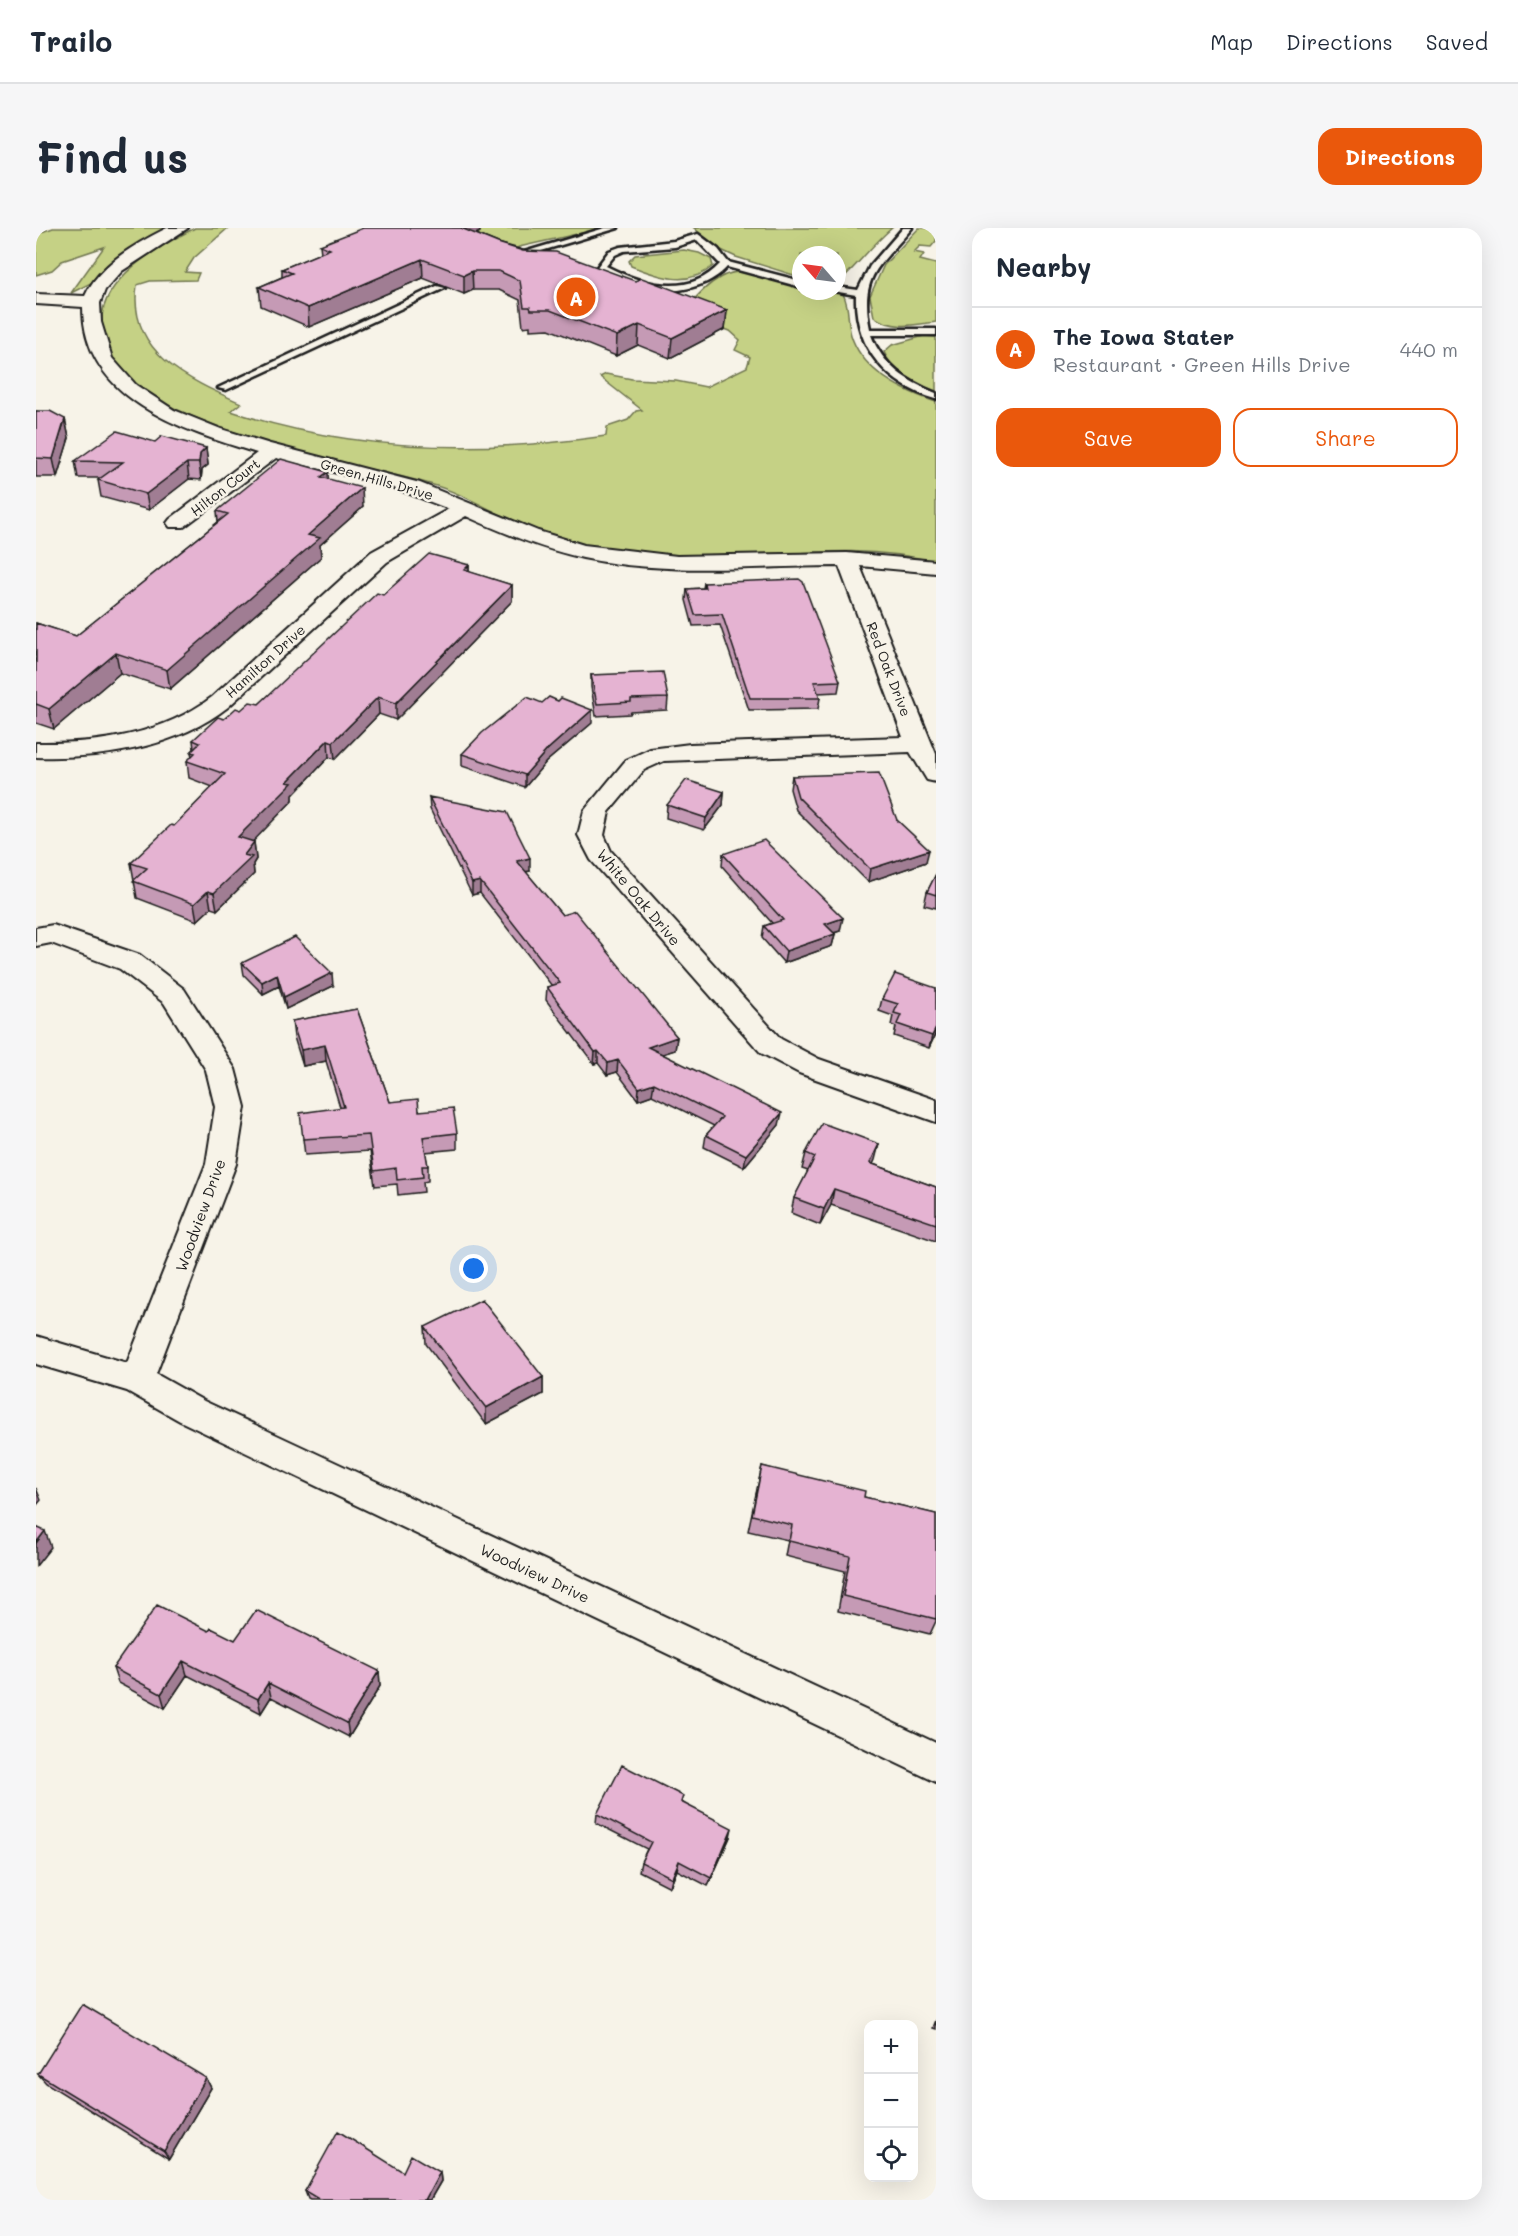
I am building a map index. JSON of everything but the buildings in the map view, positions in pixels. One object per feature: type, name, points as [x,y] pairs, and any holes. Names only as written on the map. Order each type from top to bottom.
[{"type":"street","points":[[36,299],[92,302],[106,279],[120,266],[180,228]]},
{"type":"street","name":"Green Hills Drive","points":[[92,302],[92,334],[102,357],[122,384],[145,403],[184,422],[273,450],[392,480],[552,543],[640,560],[690,563],[880,559],[936,567]]},
{"type":"street","name":"Hilton Court","points":[[177,523],[273,450]]},
{"type":"street","name":"Hamilton Drive","points":[[36,750],[83,749],[157,734],[194,721],[220,702],[379,557],[466,508]]},
{"type":"street","name":"Green Hills Drive","points":[[847,560],[936,587]]},
{"type":"street","name":"Red Oak Drive","points":[[847,560],[918,744],[936,775]]},
{"type":"street","name":"White Oak Drive","points":[[918,744],[690,751],[659,754],[635,765],[597,811],[591,835],[600,855],[771,1046],[809,1066],[936,1111]]},
{"type":"street","name":"Woodview Drive","points":[[36,937],[52,934],[130,962],[174,996],[220,1069],[230,1107],[221,1164],[137,1380]]},
{"type":"street","name":"Woodview Drive","points":[[36,1350],[137,1380],[192,1411],[936,1763]]},
{"type":"lane","points":[[503,260],[529,250],[614,228]]},
{"type":"lane","points":[[682,228],[715,251],[725,264],[792,282]]},
{"type":"lane","points":[[908,228],[883,253],[860,293],[865,332],[872,353],[892,376],[936,396]]},
{"type":"lane","points":[[698,237],[675,244],[623,249],[612,253],[601,267],[617,276],[642,284],[675,288],[693,286],[718,275],[725,264]]},
{"type":"lane","points":[[223,388],[440,288]]},
{"type":"lane","points":[[846,291],[860,293]]},
{"type":"lane","points":[[865,332],[934,330]]},
{"type":"green space","points":[[53,228],[165,228],[125,251],[95,281],[71,293],[104,247],[62,261],[52,270],[36,275],[36,234]]},
{"type":"green space","points":[[195,228],[228,228],[194,258],[185,272],[199,273],[196,280],[150,281],[137,285],[136,309],[142,329],[152,346],[166,361],[201,384],[241,403],[231,411],[277,425],[323,435],[417,446],[512,445],[606,436],[607,427],[628,420],[636,411],[642,410],[600,377],[606,374],[632,379],[676,381],[706,387],[747,367],[750,357],[735,350],[740,340],[730,331],[683,313],[708,285],[724,275],[742,272],[792,284],[792,300],[845,300],[851,335],[864,359],[885,378],[910,392],[936,402],[936,562],[899,555],[862,552],[680,557],[609,550],[559,538],[526,526],[441,487],[306,453],[209,423],[167,405],[133,384],[111,360],[106,347],[102,325],[103,308],[110,293],[134,266]]},
{"type":"green space","points":[[468,228],[604,228],[519,247],[495,259],[454,243]]},
{"type":"green space","points":[[694,228],[892,228],[846,275],[846,246],[792,246],[792,274],[736,257],[719,249]]},
{"type":"green space","points":[[919,228],[936,228],[936,241],[931,247],[920,246],[914,252],[924,254],[920,260],[936,264],[936,322],[904,326],[889,324],[874,317],[870,296],[884,265]]},
{"type":"green space","points":[[684,250],[699,253],[711,259],[713,266],[694,277],[683,279],[652,274],[631,266],[629,261],[635,255]]},
{"type":"green space","points":[[924,336],[936,337],[936,391],[921,385],[899,371],[884,352],[892,345]]},
{"type":"place","name":"The Iowa Stater","points":[[576,297]]}]
